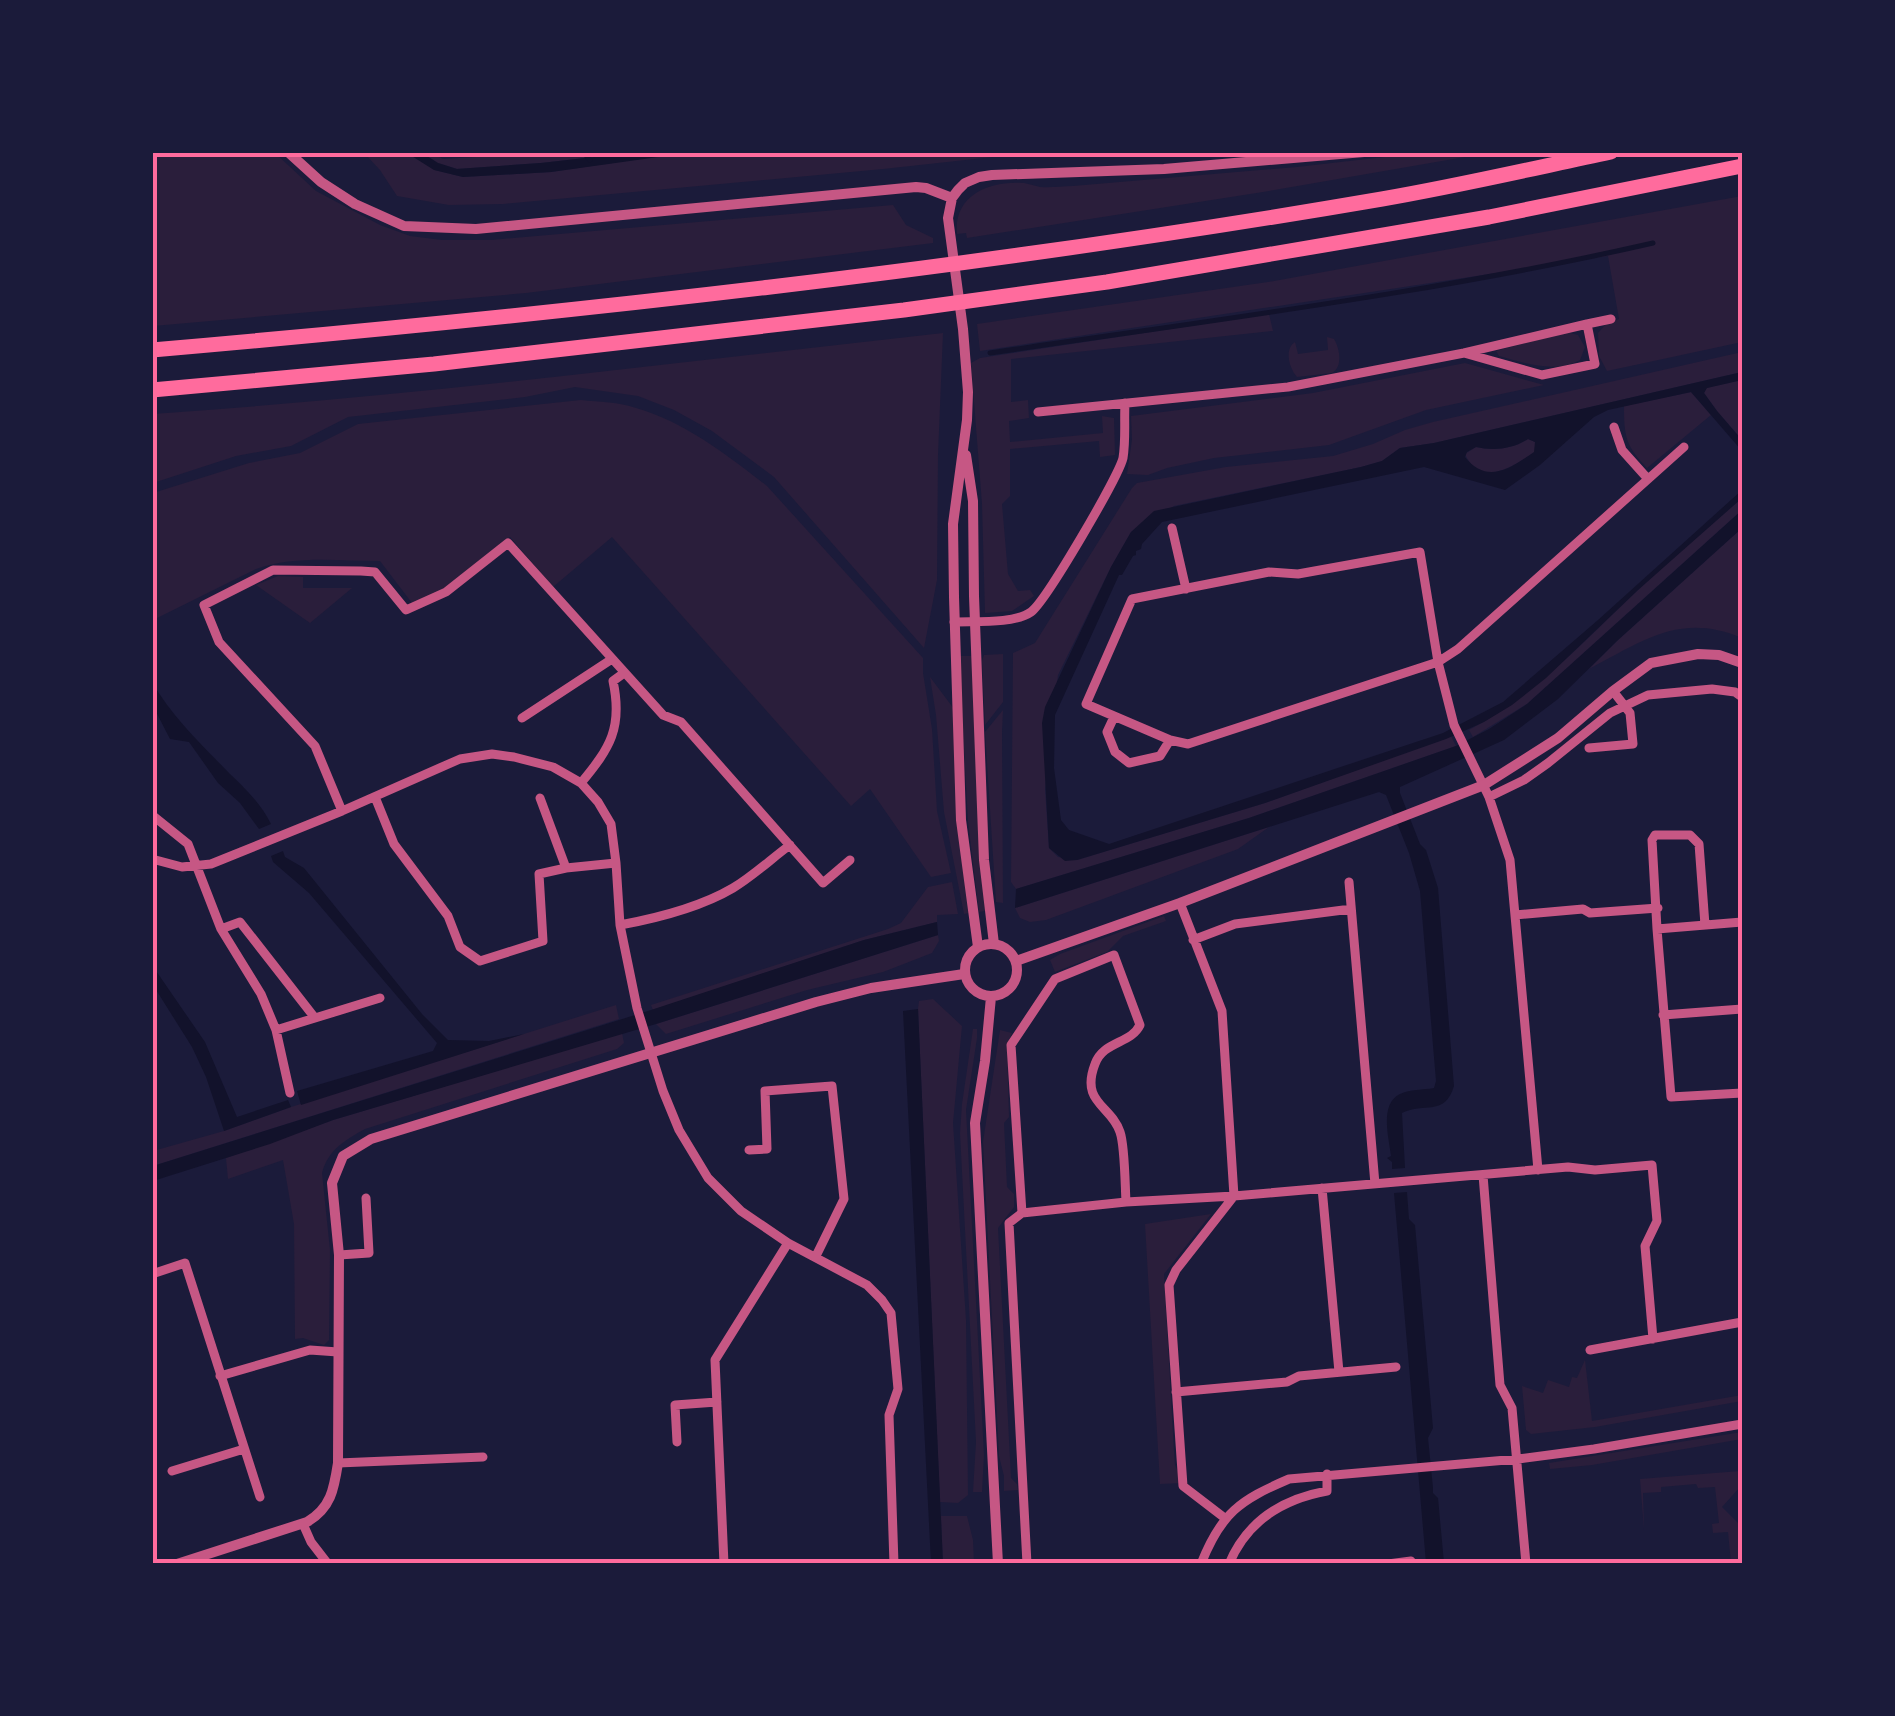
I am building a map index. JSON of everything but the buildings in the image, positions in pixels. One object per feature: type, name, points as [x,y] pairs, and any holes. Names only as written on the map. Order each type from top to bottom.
[{"type":"highway","points":[[152,350],[427,326],[974,262],[1385,198],[1611,152]]},
{"type":"highway","points":[[152,390],[434,364],[904,310],[1107,282],[1489,218],[1742,166]]},
{"type":"street","points":[[288,152],[344,197],[404,226],[476,229],[916,187],[952,198]]},
{"type":"street","points":[[978,947],[962,820],[954,622],[952,524],[968,392],[948,218],[952,198],[965,183],[992,175],[1164,169],[1364,152]]},
{"type":"street","points":[[1038,412],[1288,388],[1611,319]]},
{"type":"street","points":[[1464,353],[1542,375],[1595,364],[1587,324]]},
{"type":"street","points":[[954,622],[1007,620],[1032,612],[1114,481],[1122,462],[1125,403]]},
{"type":"street","points":[[1614,427],[1622,450],[1648,479]]},
{"type":"street","points":[[964,445],[973,500],[984,860],[994,944]]},
{"type":"street","points":[[1538,1170],[1510,860],[1490,797],[1454,725],[1438,662],[1420,552],[1298,574],[1269,572],[1132,599],[1086,704],[1188,744],[1438,662],[1458,649],[1684,448]]},
{"type":"street","points":[[1172,528],[1186,589]]},
{"type":"street","points":[[342,811],[314,746],[219,642],[204,605],[273,570],[360,570],[375,572],[406,610],[446,592],[508,543],[663,715],[681,722],[822,882],[850,860]]},
{"type":"street","points":[[1016,961],[1180,903],[1484,786],[1558,738],[1651,663],[1698,654],[1742,663]]},
{"type":"street","points":[[522,718],[612,658]]},
{"type":"street","points":[[581,783],[613,737],[618,702],[613,682],[624,674]]},
{"type":"street","points":[[1490,797],[1524,780],[1610,714],[1648,695],[1712,689],[1734,692],[1742,698]]},
{"type":"street","points":[[1590,748],[1633,744],[1630,713],[1612,691]]},
{"type":"street","points":[[1114,717],[1108,732],[1115,752],[1130,763],[1160,756],[1170,740]]},
{"type":"street","points":[[152,859],[182,866],[220,860],[460,759],[492,754],[514,756],[553,767],[581,783],[611,824],[620,925],[637,1008],[679,1130],[708,1178],[741,1211],[788,1244],[868,1285],[890,1313],[898,1390],[889,1415],[894,1564]]},
{"type":"street","points":[[374,797],[394,844],[448,916],[460,947],[480,961],[543,941],[539,874],[616,863]]},
{"type":"street","points":[[540,798],[566,868]]},
{"type":"street","points":[[152,815],[188,844],[221,929],[261,994],[276,1030],[290,1093]]},
{"type":"street","points":[[1706,925],[1699,844],[1690,835],[1655,835],[1652,840],[1657,929],[1671,1098],[1742,1093]]},
{"type":"street","points":[[620,925],[711,900],[790,845]]},
{"type":"street","points":[[1349,882],[1375,1184]]},
{"type":"street","points":[[1180,903],[1222,1011],[1234,1196],[1176,1270],[1169,1285],[1183,1486],[1226,1519]]},
{"type":"street","points":[[1515,915],[1658,908]]},
{"type":"street","points":[[1194,940],[1236,924],[1352,909]]},
{"type":"street","points":[[221,929],[240,922],[315,1018]]},
{"type":"street","points":[[1657,929],[1742,922]]},
{"type":"street","points":[[994,944],[1007,949],[1016,961],[1017,974],[1003,994],[991,997],[973,990],[964,974],[968,956],[978,947],[994,944]]},
{"type":"street","points":[[1022,1212],[1011,1045],[1054,979],[1114,956],[1140,1025],[1137,1033],[1102,1051],[1094,1064],[1091,1082],[1093,1096],[1120,1132],[1126,1202]]},
{"type":"street","points":[[177,1564],[303,1524],[327,1506],[334,1490],[338,1464],[340,1254],[332,1183],[342,1156],[371,1139],[816,1002],[871,988],[964,974]]},
{"type":"street","points":[[991,997],[975,1123],[998,1564]]},
{"type":"street","points":[[276,1030],[380,998]]},
{"type":"street","points":[[1663,1015],[1742,1009]]},
{"type":"street","points":[[750,1150],[767,1150],[765,1091],[832,1086],[844,1199],[816,1256]]},
{"type":"street","points":[[1027,1564],[1009,1223],[1022,1212],[1568,1167],[1595,1170],[1652,1165],[1657,1221],[1645,1246],[1653,1339]]},
{"type":"street","points":[[1483,1175],[1500,1386],[1512,1408],[1526,1564]]},
{"type":"street","points":[[1322,1188],[1339,1372]]},
{"type":"street","points":[[340,1254],[369,1253],[366,1198]]},
{"type":"street","points":[[724,1564],[716,1360],[788,1244]]},
{"type":"street","points":[[152,1274],[185,1263],[260,1497]]},
{"type":"street","points":[[1590,1350],[1742,1322]]},
{"type":"street","points":[[220,1376],[310,1350],[338,1352]]},
{"type":"street","points":[[1176,1392],[1287,1382],[1299,1376],[1396,1366]]},
{"type":"street","points":[[677,1442],[675,1405],[717,1402]]},
{"type":"street","points":[[1202,1564],[1212,1535],[1240,1503],[1289,1479],[1594,1449],[1742,1424]]},
{"type":"street","points":[[172,1471],[244,1449]]},
{"type":"street","points":[[338,1464],[483,1457]]},
{"type":"street","points":[[1228,1564],[1254,1524],[1274,1509],[1327,1491],[1327,1474]]},
{"type":"street","points":[[303,1524],[328,1564]]},
{"type":"street","points":[[1388,1564],[1411,1561]]},
{"type":"shaded area","points":[[510,152],[630,153],[457,169],[422,153],[443,159]]},
{"type":"shaded area","points":[[687,152],[1030,153],[503,204],[449,205],[397,196],[364,153],[407,153],[435,170],[463,177],[551,172]]},
{"type":"shaded area","points":[[1428,152],[1488,153],[967,238],[966,233],[957,234],[957,220],[967,200],[999,184],[1073,186]]},
{"type":"shaded area","points":[[152,153],[275,153],[316,191],[380,225],[410,236],[442,240],[491,240],[893,205],[906,225],[933,238],[933,243],[526,293],[153,326]]},
{"type":"shaded area","points":[[407,153],[422,153],[457,169],[630,153],[687,153],[551,172],[463,177],[434,170]]},
{"type":"shaded area","points":[[1742,196],[1742,342],[1607,371],[1599,356],[1598,333],[1606,324],[1619,319],[1608,256],[980,351],[977,324],[1268,282]]},
{"type":"shaded area","points":[[1269,314],[1273,331],[1011,359],[1011,402],[1028,400],[1029,418],[1009,421],[1010,442],[1103,433],[1102,416],[1114,418],[1115,455],[1100,457],[1099,441],[1010,449],[1010,496],[1002,504],[1008,574],[1018,591],[1030,590],[1034,596],[1012,611],[985,613],[982,504],[971,363],[980,358]]},
{"type":"shaded area","points":[[1566,332],[1578,335],[1585,347],[1580,360],[1570,364],[1540,366],[1499,356],[1496,351]]},
{"type":"shaded area","points":[[943,333],[937,580],[924,648],[774,477],[712,431],[638,396],[575,387],[525,397],[348,417],[291,446],[236,456],[153,483],[153,414],[450,388]]},
{"type":"shaded area","points":[[1327,337],[1334,339],[1338,348],[1335,370],[1297,377],[1289,359],[1292,345],[1295,342],[1298,354],[1328,350]]},
{"type":"shaded area","points":[[1742,352],[1742,372],[1400,448],[1382,461],[1361,467],[1174,506],[1131,532],[1058,675],[1045,789],[1049,848],[1058,857],[1077,860],[1265,803],[1451,736],[1456,746],[1249,818],[1016,889],[1011,882],[1013,653],[1035,643],[1137,483],[1226,467],[1333,456],[1433,422]]},
{"type":"shaded area","points":[[1465,363],[1544,385],[1426,410],[1329,445],[1214,458],[1148,475],[1127,474],[1131,416],[1313,393]]},
{"type":"shaded area","points":[[1742,372],[1742,380],[1707,388],[1704,393],[1742,440],[1742,451],[1691,392],[1608,410],[1594,417],[1505,490],[1424,467],[1162,522],[1119,575],[1055,715],[1054,768],[1061,820],[1069,830],[1109,844],[1443,733],[1503,702],[1742,490],[1742,498],[1546,678],[1484,722],[1265,803],[1077,860],[1065,861],[1049,848],[1042,723],[1045,707],[1131,532],[1154,511],[1361,467],[1382,461],[1400,448]],"holes":[[[1528,439],[1535,442],[1534,452],[1499,471],[1482,470],[1465,457],[1476,447],[1503,448]]]},
{"type":"shaded area","points":[[1742,380],[1742,440],[1704,393],[1706,388]]},
{"type":"shaded area","points":[[1691,392],[1711,415],[1647,468],[1628,440],[1624,406]]},
{"type":"shaded area","points":[[581,400],[623,404],[654,414],[737,463],[767,486],[923,658],[937,811],[951,873],[931,877],[870,789],[851,806],[612,537],[553,587],[510,537],[440,591],[412,603],[380,561],[301,560],[256,569],[153,620],[153,493],[249,463],[300,453],[358,424]]},
{"type":"shaded area","points":[[1528,439],[1535,442],[1535,452],[1497,471],[1479,470],[1465,454],[1476,447],[1503,448]]},
{"type":"shaded area","points":[[1742,498],[1742,510],[1527,704],[1473,737],[1469,730],[1537,684]]},
{"type":"shaded area","points":[[1742,510],[1742,528],[1558,699],[1504,740],[1400,787],[1438,888],[1454,1086],[1445,1102],[1402,1113],[1405,1168],[1392,1169],[1387,1158],[1391,1156],[1389,1105],[1404,1092],[1434,1088],[1436,1081],[1420,891],[1386,795],[1379,792],[1015,908],[1016,889],[1249,818],[1456,746],[1489,729],[1527,704]]},
{"type":"shaded area","points":[[1742,528],[1742,638],[1700,628],[1681,629],[1645,640],[1589,669],[1618,640]]},
{"type":"shaded area","points":[[278,576],[303,577],[303,588],[352,588],[310,623],[256,585]]},
{"type":"shaded area","points":[[1003,654],[1003,702],[985,725],[982,661],[984,655]]},
{"type":"shaded area","points":[[959,656],[973,656],[985,911],[979,912],[968,822]]},
{"type":"shaded area","points":[[930,677],[954,709],[970,913],[964,914],[944,812]]},
{"type":"shaded area","points":[[152,682],[178,719],[253,797],[271,824],[259,829],[240,803],[218,783],[189,742],[170,739],[153,706]]},
{"type":"shaded area","points":[[1003,710],[1003,903],[996,902],[985,732]]},
{"type":"shaded area","points":[[1269,827],[1238,849],[1046,920],[1030,922],[1020,918],[1015,908]]},
{"type":"shaded area","points":[[283,851],[285,857],[304,868],[422,1014],[448,1040],[489,1041],[524,1034],[301,1105],[297,1091],[433,1051],[437,1043],[309,893],[273,862],[271,856]]},
{"type":"shaded area","points":[[952,882],[958,914],[937,915],[937,922],[864,940],[653,1010],[651,1005],[888,929],[901,923],[928,887]]},
{"type":"shaded area","points":[[1164,916],[1166,921],[1123,936],[1107,952],[1055,972],[1050,960],[1060,954]]},
{"type":"shaded area","points":[[937,922],[938,935],[333,1120],[153,1181],[153,1166],[864,940]]},
{"type":"shaded area","points":[[938,935],[932,953],[883,972],[807,990],[666,1034],[656,1024]]},
{"type":"shaded area","points":[[152,965],[205,1042],[237,1117],[288,1100],[291,1107],[224,1131],[192,1047],[153,985]]},
{"type":"shaded area","points":[[933,999],[962,1026],[953,1123],[966,1320],[968,1495],[958,1503],[940,1502],[918,1009],[919,1001]]},
{"type":"shaded area","points":[[616,1005],[619,1019],[153,1166],[153,1151]]},
{"type":"shaded area","points":[[918,1009],[943,1564],[931,1563],[903,1011]]},
{"type":"shaded area","points":[[973,1029],[977,1029],[977,1038],[966,1110],[984,1455],[982,1492],[973,1492],[976,1442],[960,1133]]},
{"type":"shaded area","points":[[1000,1030],[1012,1033],[1007,1046],[1009,1117],[1004,1123],[1007,1187],[1014,1194],[1014,1207],[998,1228],[1011,1478],[1018,1490],[1004,1491],[983,1142]]},
{"type":"shaded area","points":[[622,1033],[624,1043],[617,1049],[365,1129],[338,1146],[322,1173],[330,1250],[329,1340],[324,1345],[295,1339],[294,1224],[283,1160],[228,1179],[226,1158],[333,1120]]},
{"type":"shaded area","points":[[1407,1192],[1409,1219],[1415,1225],[1433,1428],[1428,1438],[1444,1563],[1426,1563],[1394,1193]]},
{"type":"shaded area","points":[[1211,1214],[1164,1274],[1175,1465],[1183,1483],[1160,1484],[1145,1224]]},
{"type":"shaded area","points":[[1585,1360],[1592,1421],[1742,1395],[1742,1401],[1531,1434],[1526,1430],[1522,1386],[1543,1393],[1548,1380],[1569,1387]]},
{"type":"shaded area","points":[[1742,1432],[1742,1439],[1550,1469],[1549,1463]]},
{"type":"shaded area","points":[[1740,1471],[1740,1487],[1722,1507],[1742,1527],[1742,1563],[1731,1563],[1728,1532],[1713,1533],[1712,1524],[1719,1523],[1715,1487],[1698,1488],[1696,1484],[1643,1493],[1644,1530],[1640,1479]]},
{"type":"shaded area","points":[[941,1516],[967,1516],[974,1563],[943,1563]]},
{"type":"waterway","points":[[583,152],[590,160]]},
{"type":"waterway","points":[[990,353],[1406,291],[1653,243]]}]
